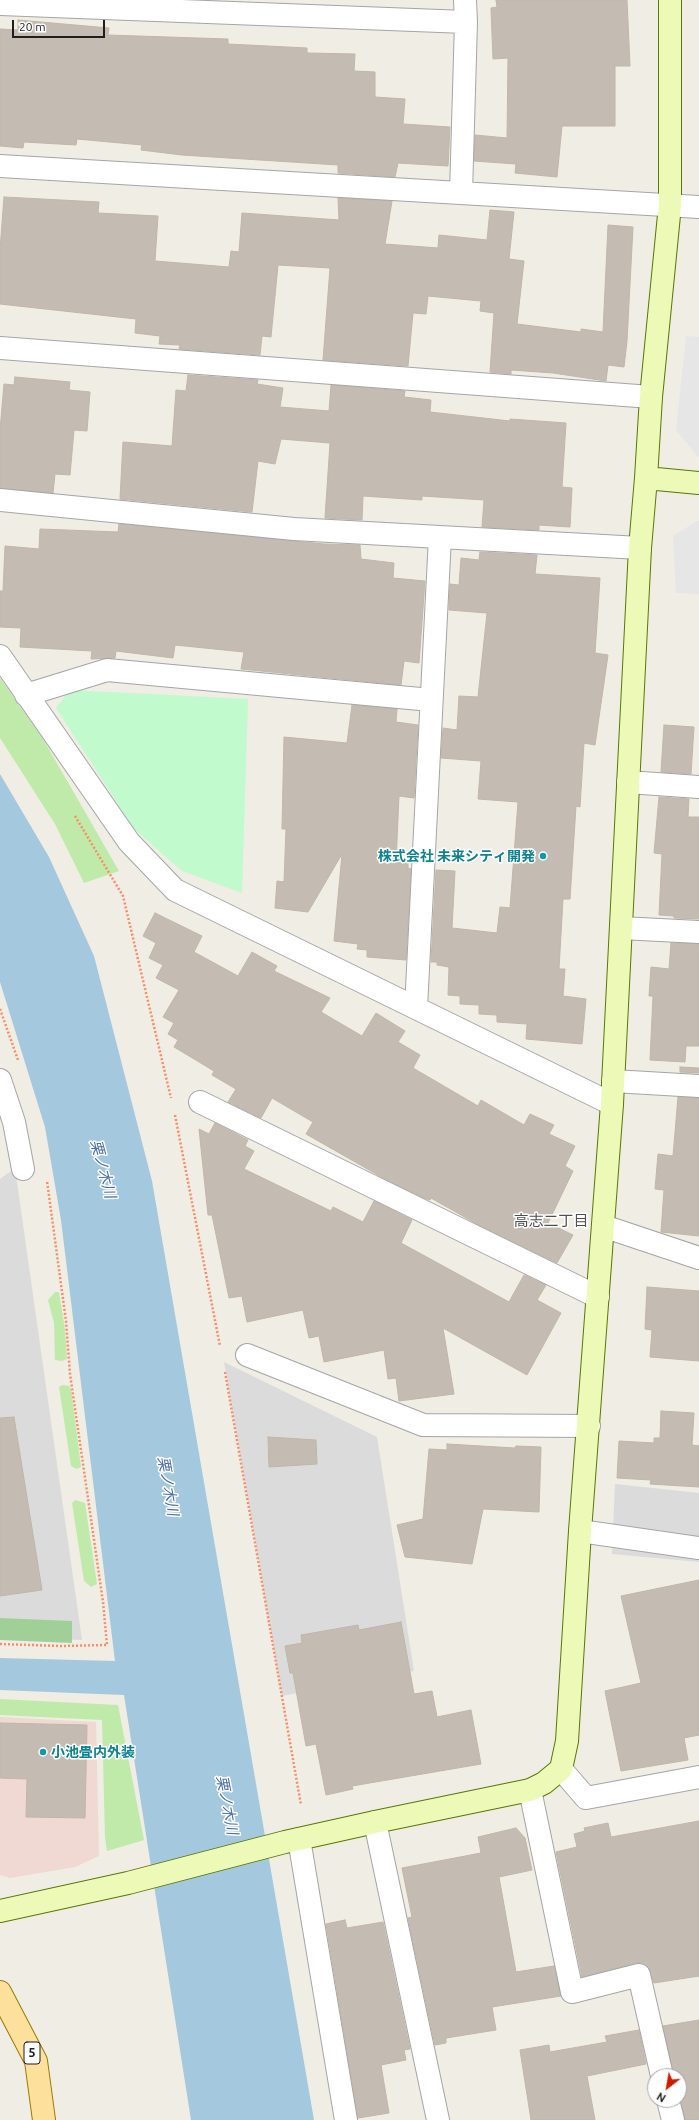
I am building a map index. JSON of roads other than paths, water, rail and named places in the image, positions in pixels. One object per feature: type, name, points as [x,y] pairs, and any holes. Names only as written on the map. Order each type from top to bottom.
[{"type":"main road","name":"5","points":[[0,1992],[36,2062],[44,2120]]},
{"type":"street","points":[[461,194],[466,22],[465,0]]},
{"type":"street","points":[[0,1911],[128,1883],[292,1841],[375,1822],[530,1790],[544,1783],[561,1769],[567,1741],[580,1531],[612,1104],[640,548],[651,397],[670,205],[670,0]]},
{"type":"street","points":[[0,4],[466,22]]},
{"type":"street","points":[[0,166],[699,207]]},
{"type":"street","points":[[0,348],[651,397]]},
{"type":"street","points":[[646,478],[699,483]]},
{"type":"street","points":[[0,500],[294,529],[640,548]]},
{"type":"street","points":[[416,1008],[440,537]]},
{"type":"street","points":[[0,656],[130,842],[175,890],[612,1104]]},
{"type":"street","points":[[26,694],[107,670],[431,700]]},
{"type":"street","points":[[628,782],[699,787]]},
{"type":"street","points":[[620,928],[699,932]]},
{"type":"street","points":[[0,1080],[14,1122],[23,1169]]},
{"type":"street","points":[[613,1081],[699,1086]]},
{"type":"street","points":[[200,1102],[598,1297]]},
{"type":"street","points":[[603,1226],[699,1258]]},
{"type":"street","points":[[247,1355],[424,1425],[589,1426]]},
{"type":"street","points":[[580,1531],[699,1548]]},
{"type":"street","points":[[561,1769],[586,1798],[699,1777]]},
{"type":"street","points":[[530,1790],[572,1992],[639,1975],[660,2068]]},
{"type":"street","points":[[375,1822],[438,2120]]},
{"type":"street","points":[[292,1841],[346,2120]]},
{"type":"street","points":[[670,2108],[673,2120]]},
{"type":"water","name":"栗ノ木川","points":[[0,774],[49,857],[94,956],[152,1181],[314,2120],[191,2120],[124,1695],[0,1690],[0,1658],[115,1661],[61,1220],[45,1127],[0,982]]},
{"type":"place","name":"株式会社 未来シティ開発","points":[[543,856]]},
{"type":"place","name":"小池畳内外装","points":[[43,1752]]},
{"type":"district","name":"高志二丁目","points":[[551,1221]]}]
